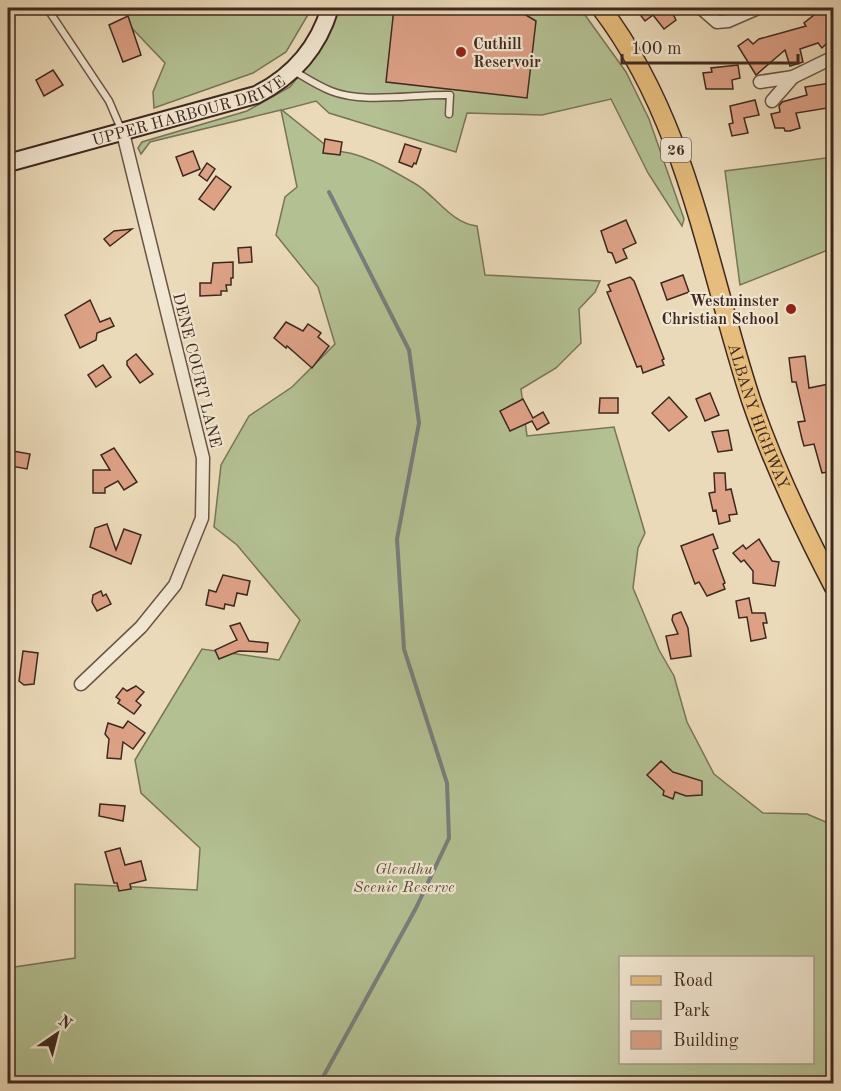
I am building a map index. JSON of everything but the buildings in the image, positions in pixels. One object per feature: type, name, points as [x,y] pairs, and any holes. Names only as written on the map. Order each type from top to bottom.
[{"type":"main road","name":"UPPER HARBOUR DRIVE","points":[[8,163],[256,95],[294,71],[313,46],[330,8]]},
{"type":"main road","name":"ALBANY HIGHWAY","points":[[601,8],[619,32],[645,76],[670,132],[702,226],[751,399],[791,506],[834,587]]},
{"type":"street","points":[[701,8],[717,22],[728,21],[758,8]]},
{"type":"street","points":[[759,81],[793,77],[834,57]]},
{"type":"street","points":[[772,101],[793,77]]},
{"type":"street","name":"DENE COURT LANE","points":[[81,684],[141,627],[175,585],[202,518],[203,458],[123,133]]},
{"type":"lane","points":[[47,8],[109,101],[123,133]]},
{"type":"lane","points":[[294,71],[331,92],[363,99],[411,94],[450,95],[449,114]]},
{"type":"green space","points":[[128,8],[312,8],[286,52],[253,73],[154,108],[153,92],[165,63],[126,22]]},
{"type":"green space","name":"Glendhu Scenic Reserve","points":[[335,8],[580,8],[626,72],[649,119],[684,219],[682,226],[648,173],[611,99],[542,115],[467,113],[456,152],[329,113],[316,101],[282,110],[333,151],[364,157],[385,167],[422,188],[459,220],[477,226],[485,275],[600,281],[595,292],[579,309],[581,343],[556,368],[521,389],[527,436],[614,427],[645,533],[638,548],[633,588],[659,650],[674,676],[687,722],[714,774],[763,813],[807,814],[833,825],[833,873],[827,873],[828,920],[834,922],[833,1083],[8,1084],[8,968],[75,958],[75,884],[197,890],[200,848],[141,793],[135,760],[202,649],[279,660],[300,620],[237,545],[214,527],[221,465],[249,416],[292,387],[335,344],[318,287],[276,235],[285,197],[297,187],[281,110],[150,142],[141,154],[138,148],[142,142],[247,111],[290,87],[317,53]]},
{"type":"green space","points":[[833,157],[833,248],[740,285],[725,171]]},
{"type":"waterway","points":[[316,1084],[322,1079],[416,908],[449,838],[447,783],[404,649],[397,539],[419,423],[409,350],[329,192]]},
{"type":"waterway","points":[[242,1084],[254,1084]]},
{"type":"place","name":"Cuthill Reservoir","points":[[461,52]]},
{"type":"place","name":"Westminster Christian School","points":[[791,309]]}]
